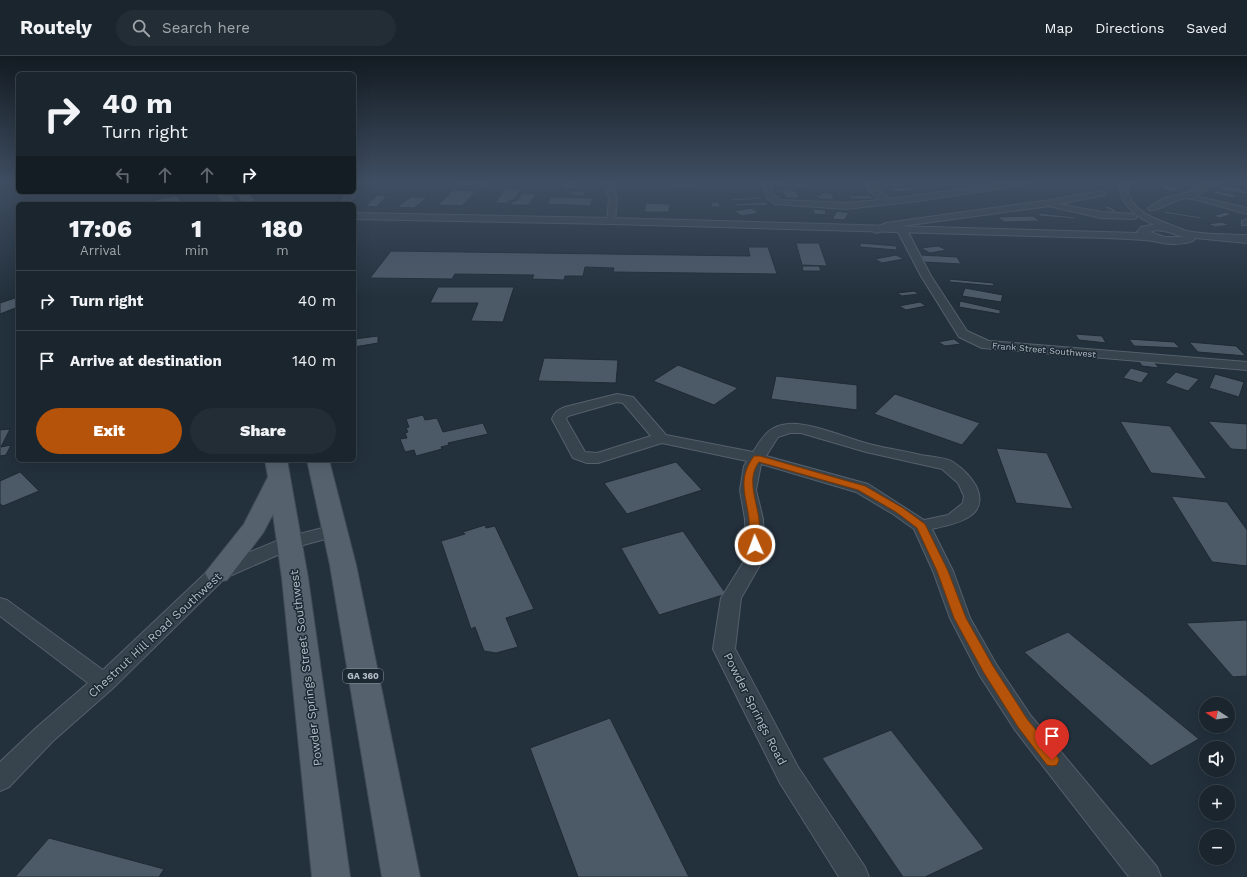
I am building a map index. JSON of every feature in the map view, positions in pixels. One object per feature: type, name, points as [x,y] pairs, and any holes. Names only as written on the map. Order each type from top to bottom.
[{"type":"main road","name":"GA 360","points":[[318,462],[343,565],[401,877]]},
{"type":"main road","name":"Powder Springs Street Southwest","points":[[278,468],[290,542],[331,877]]},
{"type":"main road","points":[[218,574],[254,527],[278,468]]},
{"type":"street","points":[[620,221],[1084,235],[1155,238],[1177,241],[1184,235]]},
{"type":"street","points":[[876,230],[886,226],[914,221]]},
{"type":"street","points":[[1146,221],[1144,229],[1145,234],[1155,238]]},
{"type":"street","points":[[1153,221],[1184,235]]},
{"type":"street","points":[[1084,235],[1163,228],[1184,235],[1247,239]]},
{"type":"street","name":"Frank Street Southwest","points":[[902,230],[926,276],[963,334],[986,344],[1247,366]]},
{"type":"street","points":[[661,438],[628,400],[624,399],[617,398],[570,410],[562,414],[559,419],[579,456],[598,458],[661,438],[757,458],[862,488],[899,510],[921,526],[943,571],[960,618],[988,670],[1027,729],[1147,877]]},
{"type":"street","name":"Powder Springs Road","points":[[855,877],[790,775],[724,649],[731,598],[755,558],[754,519],[748,490],[752,466],[772,434],[789,428],[802,429],[870,449],[947,465],[965,481],[972,496],[971,505],[963,513],[953,518],[921,526]]},
{"type":"street","name":"Chestnut Hill Road Southwest","points":[[0,779],[45,734],[104,683],[218,574],[290,542],[334,531]]},
{"type":"street","points":[[0,604],[104,683]]},
{"type":"building","points":[[1222,222],[1230,225],[1215,227],[1208,224]]},
{"type":"building","points":[[796,243],[819,243],[827,266],[802,265]]},
{"type":"building","points":[[860,243],[896,246],[897,250],[860,247]]},
{"type":"building","points":[[938,246],[947,250],[930,253],[921,248]]},
{"type":"building","points":[[748,247],[768,247],[777,274],[613,272],[614,268],[585,267],[583,276],[565,276],[564,280],[532,279],[534,275],[455,274],[452,279],[370,278],[391,251],[750,256]]},
{"type":"building","points":[[896,255],[904,259],[882,263],[875,259]]},
{"type":"building","points":[[921,255],[957,257],[961,264],[924,262]]},
{"type":"building","points":[[802,266],[819,266],[821,271],[803,271]]},
{"type":"building","points":[[949,279],[993,283],[994,286],[950,282]]},
{"type":"building","points":[[438,287],[514,287],[503,322],[471,321],[478,303],[430,303]]},
{"type":"building","points":[[965,288],[1003,295],[1001,302],[962,296]]},
{"type":"building","points":[[914,291],[919,294],[902,296],[897,293]]},
{"type":"building","points":[[16,298],[16,308],[0,314],[0,303]]},
{"type":"building","points":[[960,301],[1000,310],[1000,314],[959,307]]},
{"type":"building","points":[[920,302],[926,306],[906,310],[899,306]]},
{"type":"building","points":[[1075,334],[1102,336],[1106,343],[1079,340]]},
{"type":"building","points":[[378,336],[378,343],[356,347],[356,339]]},
{"type":"building","points":[[954,339],[961,344],[945,346],[938,342]]},
{"type":"building","points":[[1129,339],[1174,342],[1180,348],[1134,346]]},
{"type":"building","points":[[1189,342],[1236,346],[1246,356],[1198,352]]},
{"type":"building","points":[[544,358],[618,360],[616,383],[538,381]]},
{"type":"building","points":[[1138,360],[1154,362],[1159,368],[1142,366]]},
{"type":"building","points":[[678,365],[738,388],[714,405],[653,381]]},
{"type":"building","points":[[1131,368],[1149,373],[1141,383],[1123,378]]},
{"type":"building","points":[[1176,372],[1199,379],[1188,391],[1165,383]]},
{"type":"building","points":[[1215,374],[1244,382],[1239,397],[1209,388]]},
{"type":"building","points":[[776,376],[857,385],[857,410],[771,399]]},
{"type":"building","points":[[895,394],[980,423],[962,445],[874,414]]},
{"type":"building","points":[[423,415],[425,420],[437,418],[443,432],[483,423],[488,434],[448,443],[449,445],[441,447],[442,449],[416,456],[414,450],[405,452],[400,439],[407,438],[405,433],[408,432],[406,428],[409,427],[406,419]]},
{"type":"building","points":[[1120,421],[1170,426],[1207,479],[1151,473]]},
{"type":"building","points":[[1208,421],[1247,424],[1247,450],[1231,449]]},
{"type":"building","points":[[10,429],[1,447],[11,445],[6,455],[0,456],[0,430]]},
{"type":"building","points":[[996,448],[1047,453],[1073,509],[1016,503]]},
{"type":"building","points":[[676,462],[702,490],[627,514],[604,483]]},
{"type":"building","points":[[20,472],[39,491],[3,506],[0,504],[0,481]]},
{"type":"building","points":[[1171,496],[1227,502],[1247,530],[1247,566],[1212,562]]},
{"type":"building","points":[[485,525],[486,528],[495,526],[534,609],[506,618],[518,647],[496,653],[484,651],[475,627],[471,629],[441,541],[465,534],[463,532]]},
{"type":"building","points":[[683,531],[726,594],[659,615],[621,548]]},
{"type":"building","points":[[1247,620],[1247,676],[1233,677],[1186,623]]},
{"type":"building","points":[[1068,632],[1199,739],[1151,766],[1024,652]]},
{"type":"building","points":[[610,718],[689,877],[578,877],[530,748]]},
{"type":"building","points":[[891,730],[984,849],[925,877],[903,877],[822,758]]},
{"type":"building","points":[[49,838],[164,869],[159,877],[15,877]]},
{"type":"route","points":[[755,545],[754,519],[748,490],[752,466],[757,458],[793,470],[862,488],[899,510],[921,526],[943,571],[960,618],[988,670],[1022,723],[1052,760]]}]
